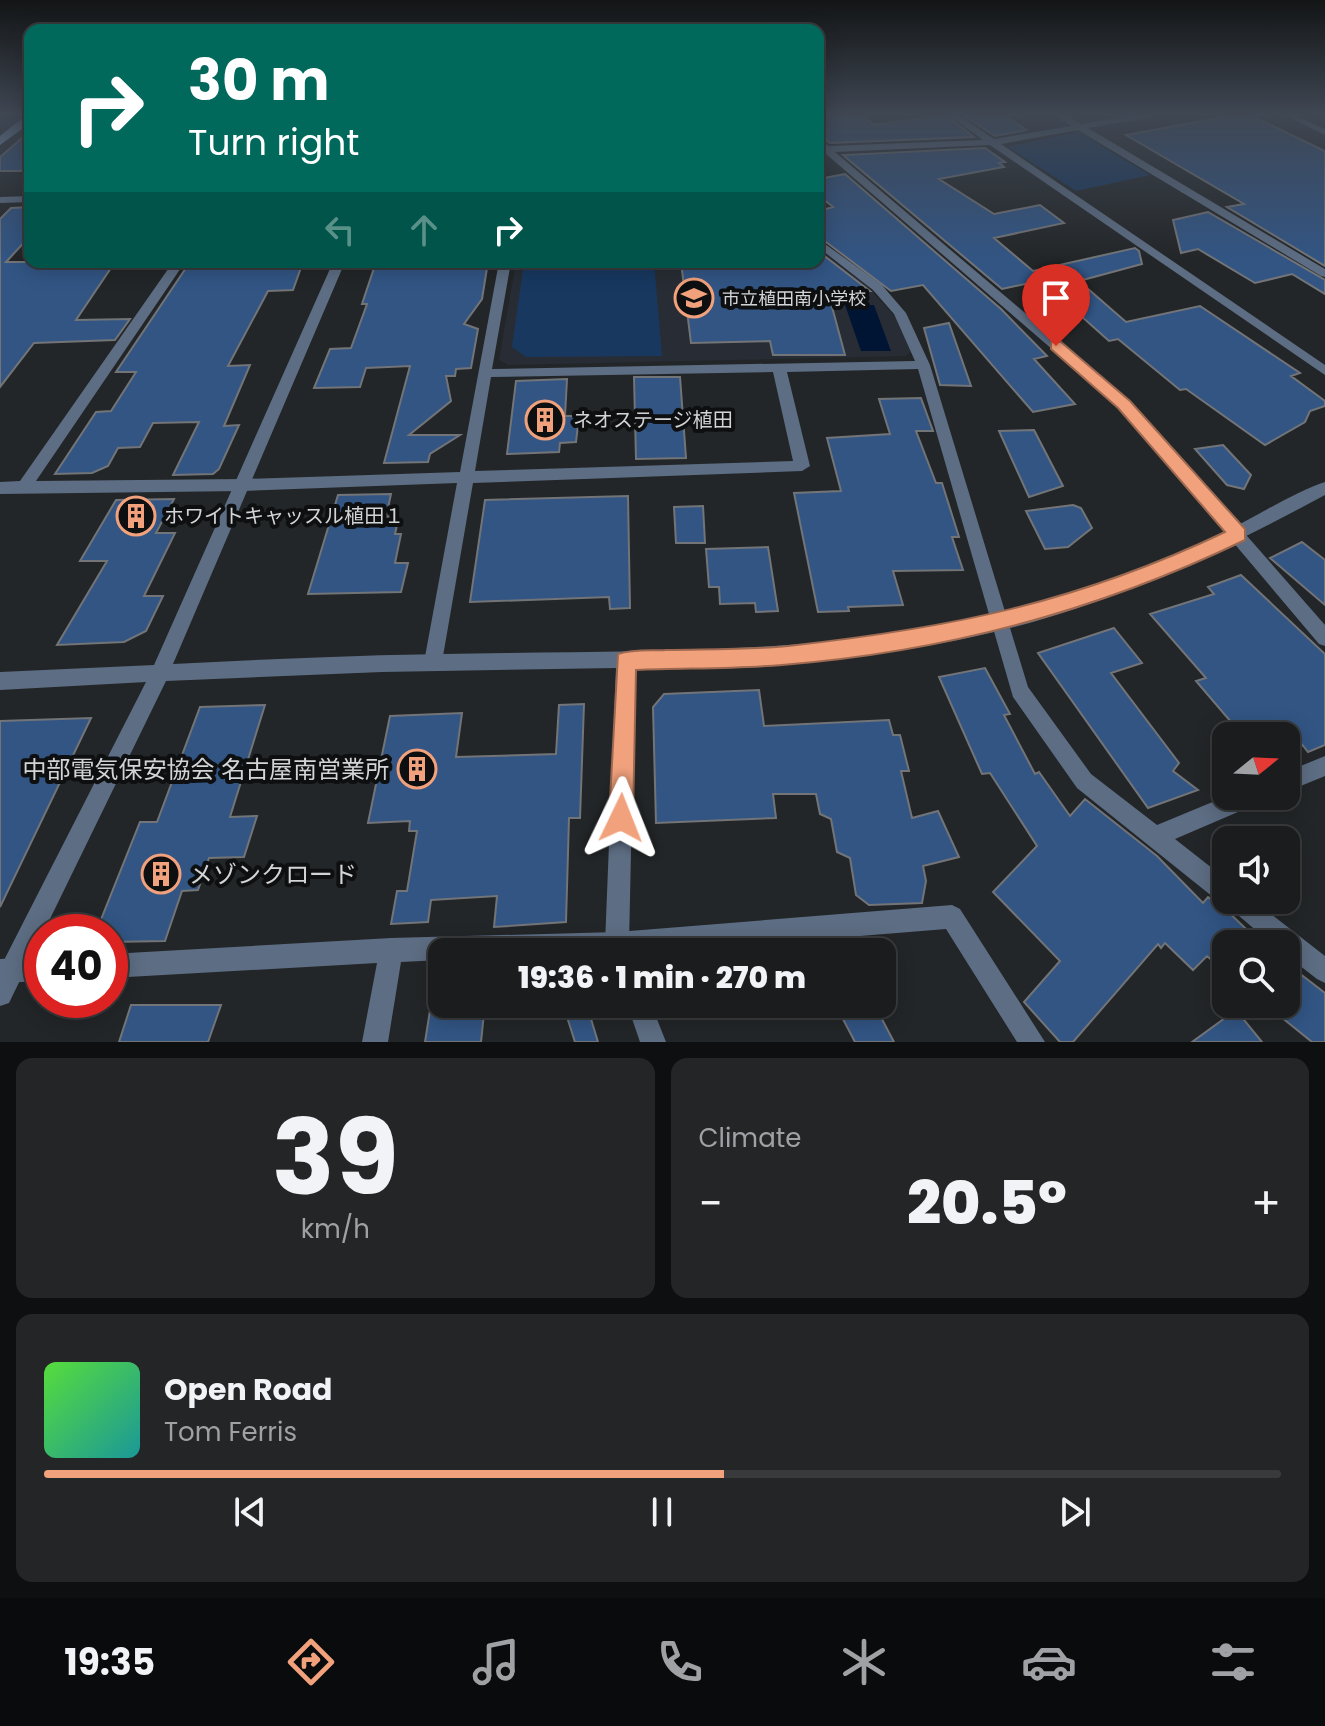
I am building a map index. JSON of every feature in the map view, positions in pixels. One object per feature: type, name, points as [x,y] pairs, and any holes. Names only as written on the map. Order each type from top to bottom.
[{"type":"street","points":[[844,164],[1124,404],[1325,638]]},
{"type":"street","points":[[1025,164],[1325,371]]},
{"type":"street","points":[[1141,164],[1325,274]]},
{"type":"street","points":[[0,200],[24,199]]},
{"type":"street","points":[[824,247],[877,287],[900,313],[923,365],[1020,691],[1084,781],[1212,882]]},
{"type":"street","points":[[24,487],[175,268]]},
{"type":"street","points":[[0,994],[6,971],[160,673],[336,268]]},
{"type":"street","points":[[433,662],[504,268]]},
{"type":"street","points":[[486,373],[923,365]]},
{"type":"street","points":[[0,488],[243,485],[802,466],[779,368]]},
{"type":"street","points":[[0,681],[433,662],[782,656],[903,641],[1000,623],[1067,604],[1169,568],[1325,488]]},
{"type":"street","points":[[618,938],[626,661]]},
{"type":"street","points":[[1300,776],[1325,766]]},
{"type":"street","points":[[1154,837],[1219,810]]},
{"type":"street","points":[[1253,914],[1325,971]]},
{"type":"street","points":[[726,938],[952,917],[1032,1042]]},
{"type":"street","points":[[375,1042],[391,950]]},
{"type":"street","points":[[128,965],[428,950]]},
{"type":"street","points":[[644,1018],[653,1042]]},
{"type":"shaded area","points":[[1034,164],[1131,164],[1150,175],[1076,191]]},
{"type":"shaded area","name":"市立植田南小学校","points":[[824,251],[861,279],[896,318],[911,352],[906,356],[508,365],[499,360],[515,268],[824,268]]},
{"type":"shaded area","points":[[523,268],[655,268],[662,356],[526,357],[512,347]]},
{"type":"shaded area","points":[[845,305],[874,305],[891,351],[861,351]]},
{"type":"building","points":[[0,164],[24,164],[21,171],[0,171]]},
{"type":"building","points":[[853,164],[1000,164],[1004,167],[939,179],[994,214],[1040,205],[1064,223],[994,238],[1033,271],[1135,248],[1139,251],[1142,264],[1079,281],[1126,322],[1200,306],[1300,373],[1291,376],[1325,401],[1325,406],[1310,411],[1305,422],[1265,445],[1186,389],[1180,390],[1118,339],[1109,341],[1052,290],[1045,291],[1034,282],[1002,289]]},
{"type":"building","points":[[1175,164],[1325,164],[1325,266],[1227,207],[1244,204]]},
{"type":"building","points":[[845,174],[1001,309],[1047,356],[1034,359],[1075,404],[1033,412],[923,285],[891,291],[824,241],[824,209],[833,207],[824,200],[824,178]]},
{"type":"building","points":[[24,207],[24,242],[6,262],[24,262],[24,268],[111,268],[76,320],[130,319],[115,340],[34,343],[0,387],[0,219],[11,208]]},
{"type":"building","points":[[1208,212],[1325,280],[1325,294],[1292,274],[1255,283],[1198,249],[1181,253],[1173,220]]},
{"type":"building","points":[[824,256],[870,291],[828,292],[845,355],[773,355],[770,341],[691,343],[682,268],[824,268]]},
{"type":"building","points":[[186,268],[301,268],[293,290],[268,291],[228,366],[250,365],[224,426],[239,425],[219,469],[213,474],[173,475],[199,422],[153,423],[140,447],[118,448],[108,466],[92,473],[55,474],[96,412],[111,411],[136,372],[116,372]]},
{"type":"building","points":[[374,268],[487,268],[482,299],[464,324],[478,329],[471,368],[456,369],[455,376],[446,376],[451,401],[409,435],[460,435],[430,454],[428,462],[384,463],[410,366],[366,368],[360,387],[314,388],[330,349],[351,348],[367,304],[362,304]]},
{"type":"building","points":[[949,323],[971,386],[940,385],[924,328]]},
{"type":"building","points":[[634,377],[680,377],[686,458],[636,459]]},
{"type":"building","name":"ネオステージ植田","points":[[567,379],[565,416],[579,416],[576,442],[560,443],[559,452],[507,454],[516,381]]},
{"type":"building","points":[[921,398],[933,431],[916,431],[936,483],[942,483],[959,537],[952,537],[963,570],[893,571],[903,605],[848,607],[849,611],[818,612],[794,493],[841,491],[827,438],[890,434],[879,399]]},
{"type":"building","points":[[1034,430],[1063,486],[1029,497],[999,431]]},
{"type":"building","points":[[1223,445],[1251,475],[1244,489],[1227,485],[1195,449]]},
{"type":"building","points":[[391,494],[386,517],[393,516],[391,525],[397,525],[395,534],[401,534],[395,563],[408,563],[401,592],[308,594],[338,495]]},
{"type":"building","points":[[628,496],[630,608],[610,609],[609,597],[470,602],[485,500]]},
{"type":"building","points":[[174,499],[156,533],[175,533],[144,596],[163,596],[146,631],[124,642],[57,645],[107,561],[80,561],[116,500]]},
{"type":"building","points":[[1073,505],[1081,508],[1092,528],[1068,547],[1045,549],[1026,511]]},
{"type":"building","points":[[703,506],[705,543],[676,543],[674,507]]},
{"type":"building","points":[[1302,542],[1325,560],[1325,605],[1270,558]]},
{"type":"building","points":[[768,547],[778,611],[756,612],[755,603],[720,604],[719,587],[709,587],[706,549]]},
{"type":"building","points":[[1241,575],[1325,654],[1325,745],[1308,752],[1300,742],[1300,722],[1231,722],[1196,681],[1206,678],[1150,614],[1214,594],[1208,587]]},
{"type":"building","points":[[1114,628],[1142,663],[1111,673],[1179,763],[1173,771],[1198,790],[1148,808],[1038,653]]},
{"type":"building","points":[[985,668],[1010,714],[1004,715],[1035,774],[1039,772],[1070,816],[1085,799],[1157,856],[1203,903],[1208,897],[1212,900],[1212,914],[1230,914],[1247,930],[1212,930],[1212,960],[1207,956],[1193,970],[1165,943],[1161,948],[1158,944],[1073,1042],[1060,1042],[1024,1002],[1060,961],[993,892],[1037,846],[990,773],[982,774],[939,677]]},
{"type":"building","points":[[759,690],[764,726],[889,720],[893,735],[900,735],[909,771],[901,771],[912,818],[938,811],[959,857],[923,866],[926,881],[922,903],[869,905],[856,895],[850,858],[837,852],[831,819],[820,814],[816,794],[773,794],[776,818],[656,823],[653,707],[664,694]]},
{"type":"building","points":[[584,704],[580,818],[569,818],[566,922],[494,927],[497,896],[431,900],[428,922],[391,924],[397,891],[407,891],[417,831],[409,831],[410,821],[368,823],[390,716],[462,713],[456,757],[556,754],[559,705]]},
{"type":"building","points":[[265,705],[230,817],[257,816],[244,857],[209,858],[198,890],[182,891],[165,941],[128,942],[128,914],[103,914],[140,822],[157,822],[200,707]]},
{"type":"building","points":[[91,718],[0,907],[0,721]]},
{"type":"building","points":[[1300,974],[1325,993],[1325,1042],[1312,1042],[1282,1018],[1300,1018]]},
{"type":"building","points":[[131,1005],[221,1005],[208,1042],[119,1042]]},
{"type":"building","points":[[429,1018],[484,1018],[481,1042],[425,1042]]},
{"type":"building","points":[[567,1018],[591,1018],[598,1042],[575,1042]]},
{"type":"building","points":[[842,1018],[881,1018],[894,1042],[855,1042]]},
{"type":"building","points":[[1225,1018],[1242,1018],[1262,1042],[1192,1042]]},
{"type":"place","name":"市立植田南小学校","points":[[694,298]]},
{"type":"place","name":"ネオステージ植田","points":[[545,420]]},
{"type":"place","name":"ホワイトキャッスル植田１","points":[[136,516]]},
{"type":"place","name":"中部電気保安協会 名古屋南営業所","points":[[417,769]]},
{"type":"place","name":"メゾンクロード","points":[[161,874]]},
{"type":"route","points":[[621,818],[626,661],[782,656],[903,641],[1000,623],[1067,604],[1169,568],[1238,535],[1124,404],[1056,346]]}]
